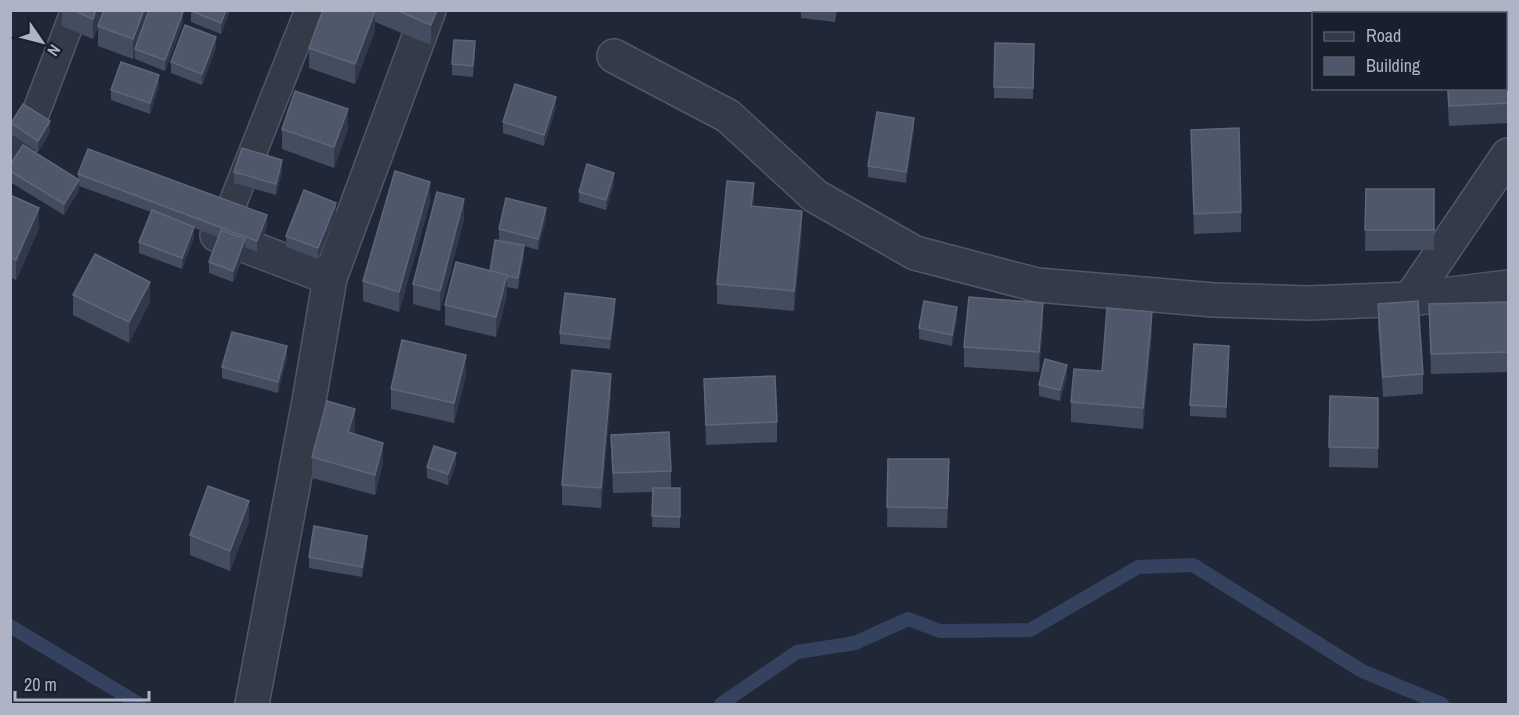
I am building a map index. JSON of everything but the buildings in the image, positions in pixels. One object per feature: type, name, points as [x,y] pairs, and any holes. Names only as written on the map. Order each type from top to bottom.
[{"type":"street","points":[[252,705],[330,278],[421,13]]},
{"type":"street","points":[[614,56],[728,116],[814,196],[915,253],[1037,285],[1214,300],[1309,303],[1410,299],[1509,287]]},
{"type":"street","points":[[1410,299],[1509,155]]},
{"type":"street","points":[[186,223],[330,278]]},
{"type":"lane","points":[[23,161],[75,10]]},
{"type":"lane","points":[[220,236],[309,10]]},
{"type":"waterway","points":[[721,704],[797,652],[855,643],[908,619],[940,631],[1030,630],[1138,567],[1193,565],[1362,671],[1442,704]]},
{"type":"waterway","points":[[10,626],[139,704]]}]
